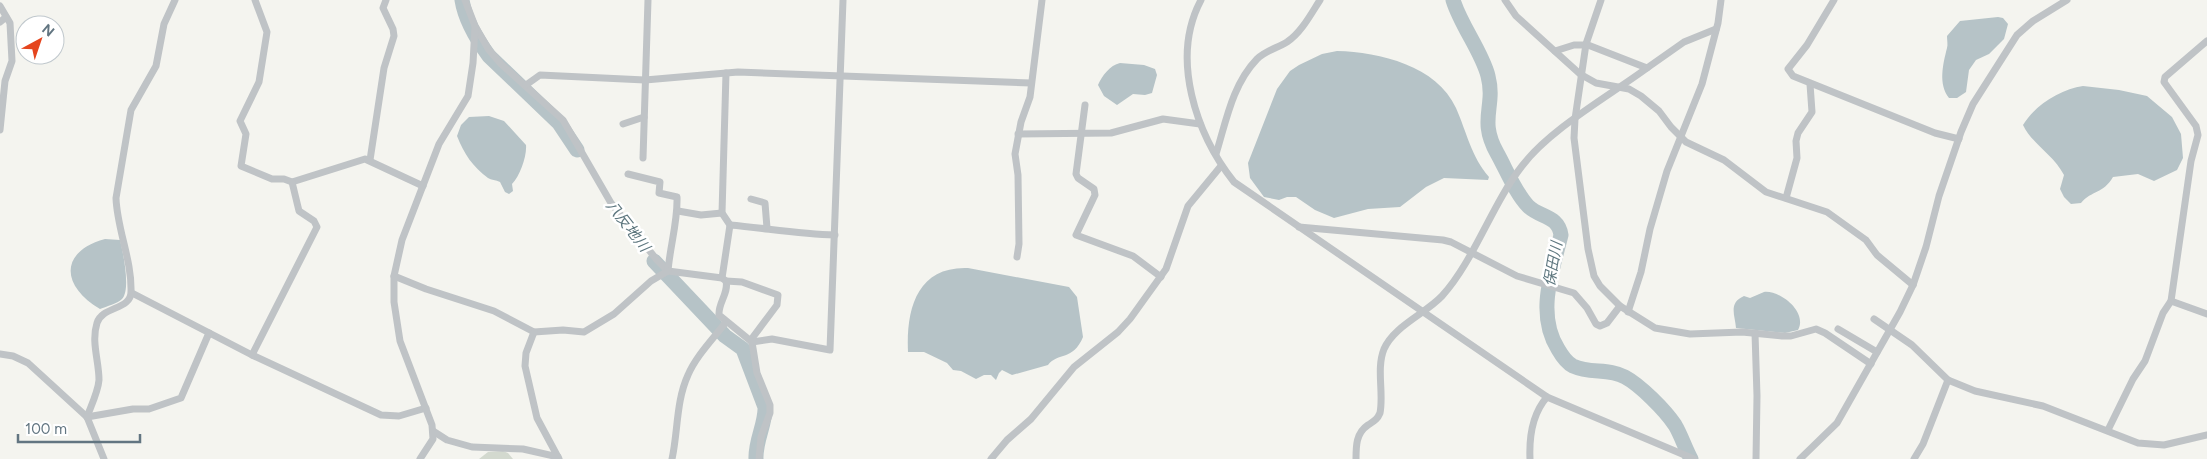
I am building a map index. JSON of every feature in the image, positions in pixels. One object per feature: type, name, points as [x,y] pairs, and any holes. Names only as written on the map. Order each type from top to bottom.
[{"type":"street","points":[[87,417],[98,383],[95,355],[97,323],[104,313],[126,302],[132,293],[128,262],[116,207],[131,110],[156,66],[164,24],[174,0]]},
{"type":"street","points":[[255,0],[267,32],[259,82],[240,121],[246,134],[241,166],[272,179],[284,179],[292,182],[365,159],[423,186]]},
{"type":"street","points":[[370,160],[384,68],[394,36],[383,8],[386,0]]},
{"type":"street","points":[[465,0],[475,26],[501,64],[563,120],[611,203],[668,271],[742,282],[778,295],[778,305],[753,337],[752,342],[757,373],[770,405],[770,413],[761,437],[759,459]]},
{"type":"street","points":[[643,158],[648,0]]},
{"type":"street","points":[[726,73],[722,213],[730,225],[724,280],[728,287],[719,315],[752,342],[772,339],[830,350],[843,0]]},
{"type":"street","points":[[1017,257],[1019,244],[1018,175],[1015,154],[1018,134],[1030,97],[1042,0]]},
{"type":"street","points":[[1201,0],[1192,19],[1188,35],[1190,88],[1200,124],[1221,166],[1234,182],[1547,397],[1694,459]]},
{"type":"street","points":[[1216,154],[1230,105],[1248,71],[1258,58],[1288,42],[1296,34],[1320,0]]},
{"type":"street","points":[[1505,0],[1516,16],[1582,75],[1596,83],[1633,91],[1659,111],[1680,136],[1692,146],[1724,160],[1766,192],[1827,212],[1866,240],[1877,255],[1913,284]]},
{"type":"street","points":[[1601,0],[1586,44],[1575,120],[1576,154],[1590,264],[1600,286],[1620,306],[1655,328],[1690,334],[1755,332],[1791,336],[1816,329],[1871,364]]},
{"type":"street","points":[[1628,312],[1641,272],[1650,229],[1667,171],[1702,84],[1716,29],[1721,0]]},
{"type":"street","points":[[1834,0],[1807,45],[1788,69],[1793,76],[1935,133],[1959,139]]},
{"type":"street","points":[[1800,459],[1837,422],[1871,364],[1913,284],[1959,139],[1973,104],[2017,35],[2033,21],[2067,0]]},
{"type":"street","points":[[0,6],[3,20],[11,30],[12,61],[5,81],[0,130]]},
{"type":"street","points":[[420,459],[433,439],[433,431],[400,341],[394,302],[394,276],[402,240],[444,133],[462,110],[468,96],[474,63],[475,26]]},
{"type":"street","points":[[1356,459],[1358,435],[1366,425],[1378,418],[1380,414],[1380,360],[1384,348],[1401,329],[1424,313],[1446,291],[1512,181],[1535,150],[1684,42],[1716,29]]},
{"type":"street","points":[[2108,430],[2133,378],[2145,361],[2163,313],[2171,301],[2190,161],[2198,131],[2164,82],[2165,77],[2207,41]]},
{"type":"street","points":[[1555,51],[1574,45],[1586,44],[1622,56],[1647,68]]},
{"type":"street","points":[[526,86],[540,75],[645,80],[726,73],[1031,83]]},
{"type":"street","points":[[1786,198],[1797,158],[1796,141],[1798,133],[1812,112],[1810,84]]},
{"type":"street","points":[[1086,105],[1076,174],[1078,178],[1094,189],[1095,195],[1076,235],[1133,256],[1161,277]]},
{"type":"street","points":[[624,124],[644,117]]},
{"type":"street","points":[[1018,134],[1111,133],[1163,119],[1200,124]]},
{"type":"street","points":[[991,459],[1007,440],[1031,419],[1074,367],[1118,332],[1161,277],[1169,262],[1188,206],[1221,166]]},
{"type":"street","points":[[628,174],[660,182],[659,193],[677,197],[678,211],[670,247],[668,271]]},
{"type":"street","points":[[252,355],[317,227],[314,221],[299,211],[292,182]]},
{"type":"street","points":[[751,199],[765,203],[767,228]]},
{"type":"street","points":[[678,211],[701,215],[722,213]]},
{"type":"street","points":[[730,225],[767,228],[798,234],[835,235]]},
{"type":"street","points":[[1299,227],[1443,240],[1471,251],[1517,276],[1574,293],[1587,308],[1596,324],[1600,326],[1607,323],[1620,306]]},
{"type":"street","points":[[394,276],[494,310],[534,332],[564,330],[584,332],[614,314],[639,291],[668,271]]},
{"type":"street","points":[[132,293],[153,306],[252,355],[381,415],[399,416],[426,408]]},
{"type":"street","points":[[2171,301],[2207,314]]},
{"type":"street","points":[[1874,319],[1912,346],[1948,380],[1975,391],[2043,406],[2108,430],[2126,439],[2149,445],[2177,443],[2207,435]]},
{"type":"street","points":[[672,459],[678,416],[687,376],[694,363],[726,322]]},
{"type":"street","points":[[1838,329],[1877,352]]},
{"type":"street","points":[[534,332],[525,360],[526,374],[537,418],[559,458]]},
{"type":"street","points":[[1755,332],[1758,396],[1756,459]]},
{"type":"street","points":[[87,417],[115,411],[149,409],[181,398],[209,333]]},
{"type":"street","points":[[0,354],[13,356],[28,363],[87,417],[104,459]]},
{"type":"street","points":[[1914,459],[1924,444],[1948,380]]},
{"type":"street","points":[[1530,459],[1530,442],[1535,417],[1538,409],[1547,397]]},
{"type":"street","points":[[433,431],[447,440],[472,447],[523,449],[559,458]]},
{"type":"shaded area","points":[[2003,18],[2008,24],[2004,39],[1989,54],[1976,60],[1969,70],[1966,92],[1957,98],[1949,98],[1943,87],[1942,80],[1947,36],[1960,21]]},
{"type":"shaded area","points":[[1337,51],[1371,54],[1389,58],[1421,72],[1435,82],[1447,94],[1456,108],[1474,153],[1489,177],[1488,180],[1444,178],[1426,187],[1400,207],[1368,209],[1334,218],[1315,210],[1296,197],[1287,197],[1279,200],[1264,197],[1250,178],[1248,163],[1277,89],[1290,71],[1299,65],[1322,54]]},
{"type":"shaded area","points":[[1120,63],[1144,65],[1155,69],[1157,75],[1152,93],[1145,95],[1133,94],[1117,105],[1104,96],[1098,85],[1107,71]]},
{"type":"shaded area","points":[[2083,86],[2119,90],[2147,96],[2172,117],[2181,134],[2183,158],[2177,170],[2154,181],[2138,174],[2113,177],[2105,186],[2081,203],[2071,204],[2064,197],[2060,189],[2064,175],[2023,125],[2034,111],[2049,99]]},
{"type":"shaded area","points":[[489,116],[504,121],[526,145],[522,166],[512,184],[513,191],[509,194],[505,192],[500,182],[488,178],[473,165],[457,136],[461,125],[469,117]]},
{"type":"shaded area","points":[[105,239],[120,240],[126,271],[126,288],[125,294],[120,301],[100,309],[78,291],[72,281],[71,271],[73,261],[79,252]]},
{"type":"shaded area","points":[[968,268],[1069,287],[1077,297],[1083,337],[1079,345],[1075,350],[1052,361],[1048,365],[1012,375],[1002,370],[996,380],[991,375],[984,375],[976,379],[961,371],[953,370],[947,363],[924,352],[908,352],[909,320],[918,293],[926,282],[937,274],[951,269]]},
{"type":"shaded area","points":[[1764,292],[1770,292],[1784,298],[1791,304],[1799,316],[1798,330],[1785,333],[1736,328],[1734,306],[1736,302],[1744,296],[1750,298]]},
{"type":"shaded area","points":[[503,451],[508,453],[513,459],[479,459],[488,452]]},
{"type":"waterway","name":"八反地川","points":[[462,0],[472,30],[489,56],[559,123],[577,150]]},
{"type":"waterway","name":"保田川","points":[[1453,0],[1488,76],[1490,87],[1488,122],[1491,141],[1519,195],[1533,210],[1552,220],[1561,235],[1548,293],[1548,322],[1551,336],[1565,359],[1573,366],[1586,370],[1619,374],[1645,392],[1671,419],[1691,459]]},
{"type":"waterway","name":"八反地川","points":[[654,261],[725,336],[743,349],[765,407],[756,459]]}]
